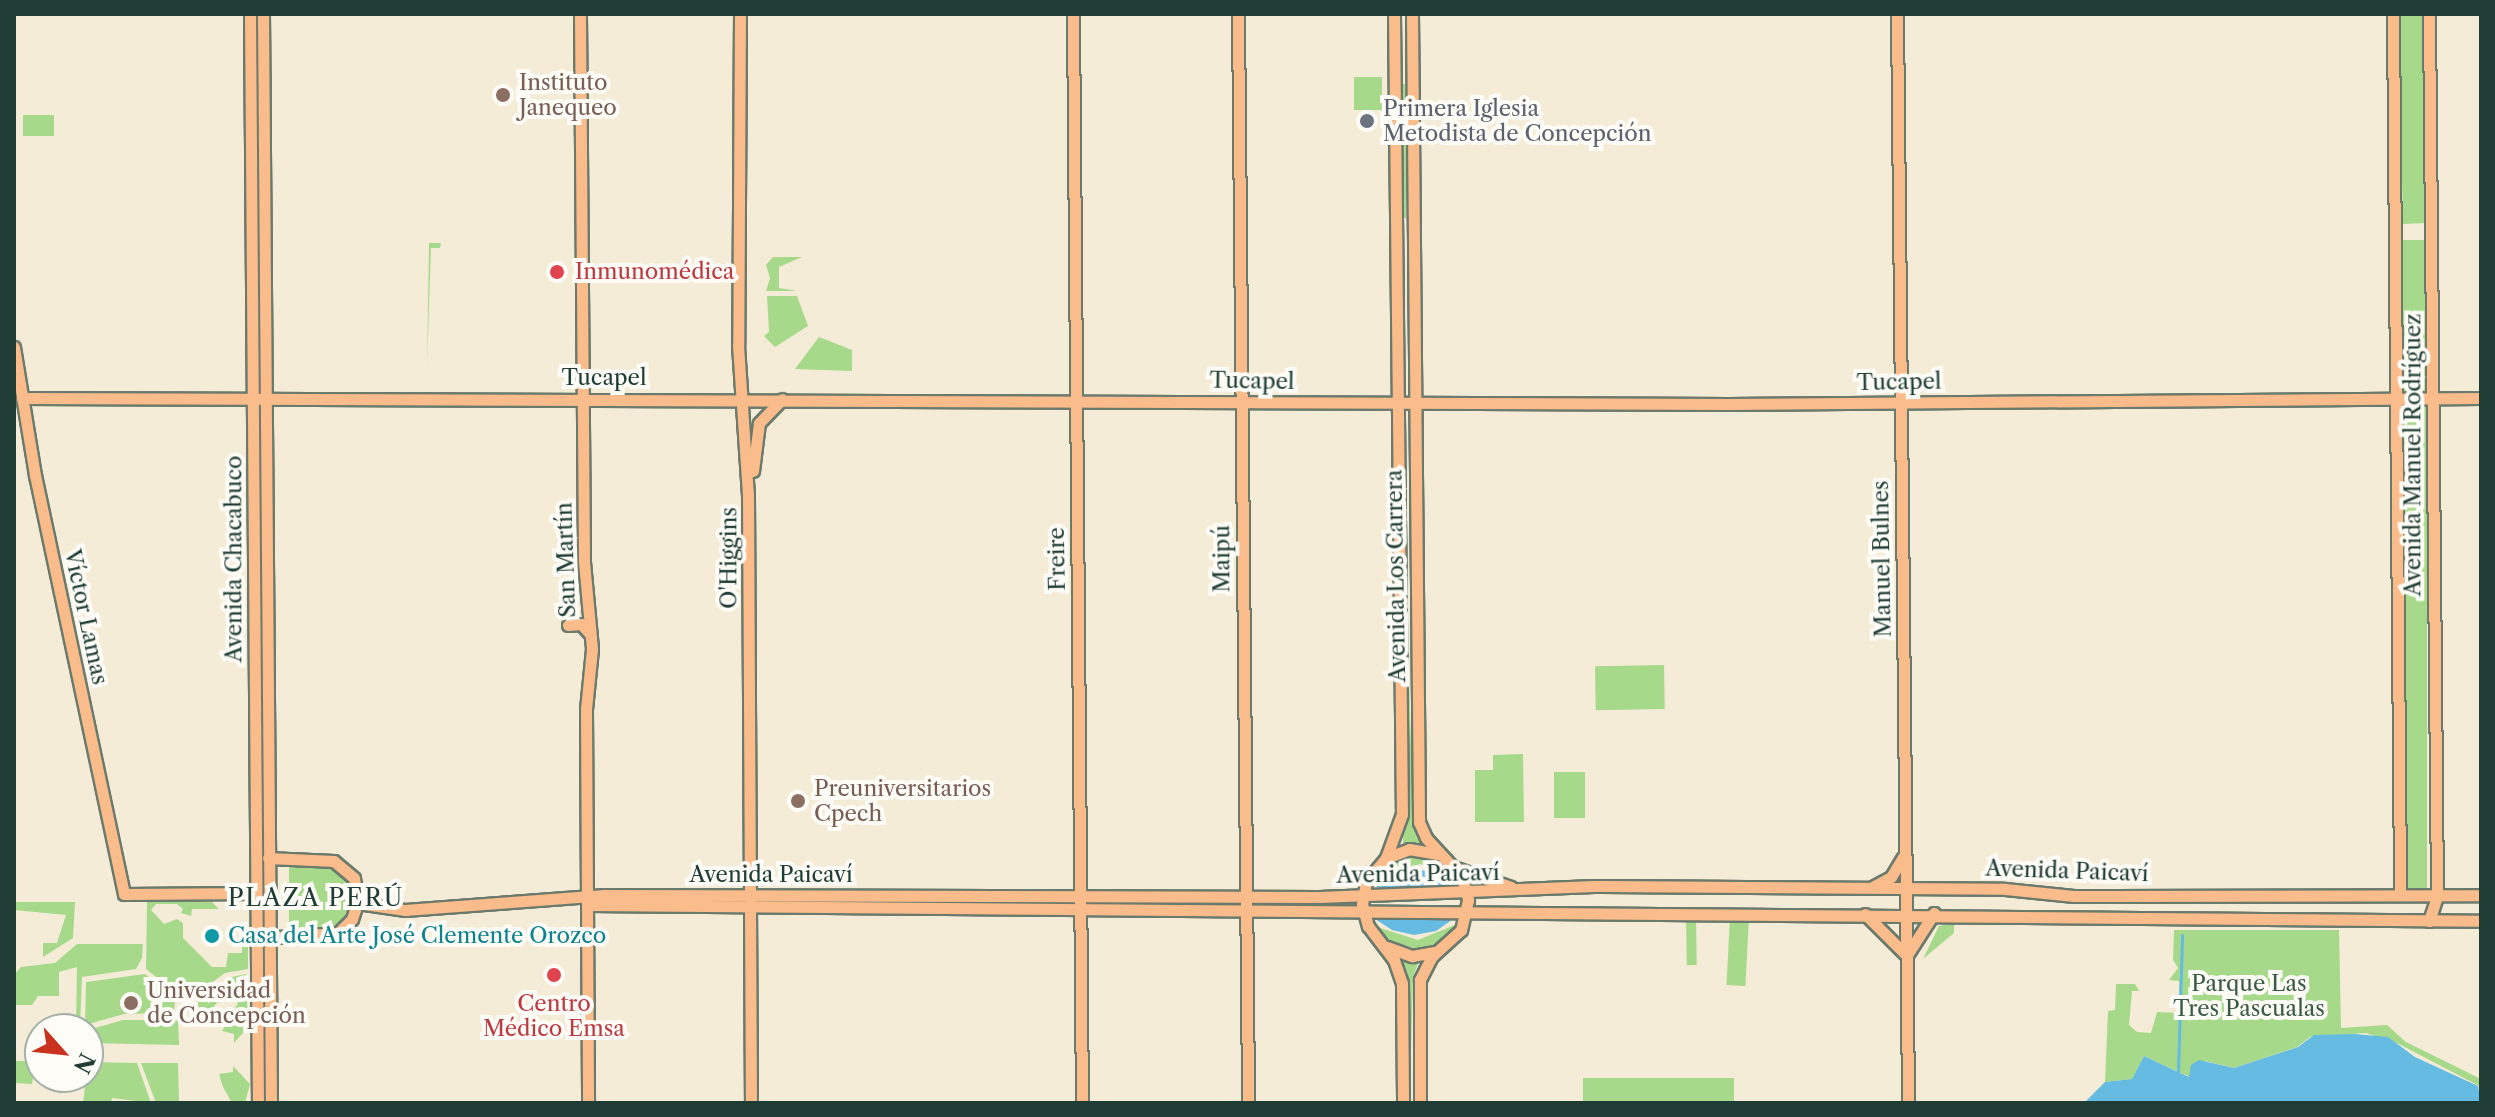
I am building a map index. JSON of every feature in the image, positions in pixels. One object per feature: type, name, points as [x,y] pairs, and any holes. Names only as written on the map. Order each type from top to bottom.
[{"type":"main road","name":"Avenida Chacabuco","points":[[250,14],[260,398],[271,1103]]},
{"type":"main road","name":"Avenida Chacabuco","points":[[258,1103],[256,893],[263,14]]},
{"type":"main road","name":"San Martín","points":[[580,14],[583,398],[590,634],[588,1103]]},
{"type":"main road","name":"O'Higgins","points":[[740,14],[739,398],[748,495],[751,1103]]},
{"type":"main road","name":"Freire","points":[[1073,14],[1082,1103]]},
{"type":"main road","name":"Maipú","points":[[1238,14],[1248,1103]]},
{"type":"main road","name":"Avenida Los Carrera","points":[[1362,909],[1363,894],[1372,871],[1386,858],[1402,814],[1394,14]]},
{"type":"main road","name":"Avenida Los Carrera","points":[[1412,14],[1419,822],[1442,856],[1453,865],[1468,894],[1468,910]]},
{"type":"main road","name":"Manuel Bulnes","points":[[1897,14],[1908,1103]]},
{"type":"main road","name":"Avenida Manuel Rodríguez","points":[[2393,14],[2400,895]]},
{"type":"main road","name":"Avenida Manuel Rodríguez","points":[[2429,14],[2437,896],[2429,921]]},
{"type":"main road","name":"Víctor Lamas","points":[[14,347],[124,894],[256,893]]},
{"type":"main road","name":"Tucapel","points":[[22,398],[783,398],[1398,403],[2481,398]]},
{"type":"main road","points":[[748,495],[754,437],[766,413],[783,398]]},
{"type":"main road","points":[[568,625],[581,624],[590,634]]},
{"type":"main road","points":[[1386,858],[1415,849],[1442,856]]},
{"type":"main road","points":[[1866,888],[1891,877],[1906,849]]},
{"type":"main road","points":[[256,938],[338,933],[349,924],[357,903],[354,878],[334,861],[268,858]]},
{"type":"main road","points":[[1453,865],[1489,883],[1540,888]]},
{"type":"main road","name":"Avenida Paicaví","points":[[1246,902],[1363,894],[1468,894],[1540,888],[1866,888],[2074,896],[2481,895]]},
{"type":"main road","name":"Avenida Paicaví","points":[[357,903],[405,910],[587,901],[1246,902],[1362,909],[1934,913],[2207,922],[2481,921]]},
{"type":"main road","points":[[1362,909],[1368,926],[1399,969],[1403,990],[1403,1103]]},
{"type":"main road","points":[[1420,1103],[1419,986],[1428,962],[1461,930],[1468,910]]},
{"type":"main road","points":[[1865,914],[1907,956],[1934,913]]},
{"type":"main road","points":[[1383,945],[1412,956],[1442,948]]},
{"type":"green space","points":[[2398,14],[2425,14],[2426,223],[2403,224]]},
{"type":"green space","points":[[1354,77],[1382,77],[1382,110],[1354,110]]},
{"type":"green space","points":[[1402,84],[1406,84],[1406,218],[1402,218]]},
{"type":"green space","points":[[23,115],[54,115],[54,136],[23,136]]},
{"type":"green space","points":[[2401,240],[2427,240],[2427,892],[2401,892]]},
{"type":"green space","points":[[429,243],[441,243],[440,248],[431,248],[427,366]]},
{"type":"green space","points":[[773,257],[802,257],[779,267],[779,288],[797,291],[766,291],[770,278],[766,265]]},
{"type":"green space","points":[[767,296],[797,296],[808,326],[775,347],[764,336],[769,332]]},
{"type":"green space","points":[[819,337],[852,350],[852,371],[795,369]]},
{"type":"green space","points":[[1406,570],[1413,815],[1421,843],[1403,843]]},
{"type":"green space","points":[[1664,665],[1665,709],[1596,710],[1595,666]]},
{"type":"green space","points":[[1523,754],[1524,822],[1475,822],[1475,770],[1493,770],[1493,755]]},
{"type":"green space","points":[[1554,772],[1585,772],[1585,818],[1554,818]]},
{"type":"green space","points":[[1414,855],[1434,859],[1454,877],[1420,864],[1378,877],[1395,861]]},
{"type":"green space","name":"PLAZA PERÚ","points":[[289,862],[326,863],[344,872],[354,890],[351,912],[339,928],[289,933]]},
{"type":"green space","points":[[147,901],[212,902],[219,909],[192,909],[191,916],[181,913],[183,909],[177,904],[156,904],[151,910],[164,924],[177,919],[183,923],[183,938],[212,967],[226,967],[228,953],[242,953],[242,934],[248,938],[248,969],[225,973],[192,997],[183,998],[146,969]]},
{"type":"green space","points":[[14,902],[75,902],[73,938],[43,957],[43,943],[57,943],[66,915],[14,910]]},
{"type":"green space","points":[[1730,917],[1749,918],[1745,986],[1726,985]]},
{"type":"green space","points":[[1686,920],[1696,920],[1697,965],[1687,965]]},
{"type":"green space","points":[[1954,923],[1954,933],[1923,959],[1939,926]]},
{"type":"green space","points":[[1457,924],[1438,944],[1418,949],[1391,942],[1374,926],[1418,940]]},
{"type":"green space","name":"Parque Las Tres Pascualas","points":[[2174,930],[2339,930],[2341,1028],[2387,1025],[2406,1042],[2481,1079],[2481,1087],[2399,1044],[2366,1033],[2310,1037],[2297,1047],[2234,1068],[2205,1061],[2190,1077],[2144,1056],[2132,1079],[2105,1082],[2108,1011],[2115,1010],[2116,984],[2135,984],[2139,991],[2132,991],[2129,1025],[2137,1032],[2151,1033],[2157,1012],[2179,1013],[2179,981],[2169,980],[2178,968],[2173,960]]},
{"type":"green space","points":[[77,944],[143,944],[142,958],[136,969],[82,977],[81,1013],[76,1013],[77,967],[59,972],[59,996],[38,996],[32,1005],[14,1005],[14,975],[21,967],[55,963]]},
{"type":"green space","points":[[1420,959],[1413,976],[1411,1050],[1402,960]]},
{"type":"green space","points":[[145,974],[175,998],[174,1013],[124,1014],[104,1020],[104,1013],[85,1013],[86,982]]},
{"type":"green space","points":[[246,974],[248,1027],[234,1043],[234,1034],[222,1031],[238,1003],[227,989],[207,1016],[190,1007],[232,977]]},
{"type":"green space","points":[[123,1020],[178,1020],[179,1045],[104,1043],[104,1025]]},
{"type":"green space","points":[[14,1061],[24,1061],[24,1084],[14,1083]]},
{"type":"green space","points":[[104,1062],[137,1063],[151,1103],[112,1098],[111,1103],[83,1103],[84,1093],[104,1093]]},
{"type":"green space","points":[[141,1063],[178,1063],[179,1103],[156,1103]]},
{"type":"green space","points":[[233,1066],[250,1084],[245,1103],[232,1103],[223,1087],[219,1074],[233,1072]]},
{"type":"green space","points":[[1583,1078],[1734,1078],[1734,1103],[1583,1103]]},
{"type":"water","points":[[1416,869],[1436,873],[1457,887],[1376,887],[1392,875]]},
{"type":"water","points":[[1372,917],[1456,917],[1436,931],[1414,935],[1392,930]]},
{"type":"water","points":[[2314,1035],[2388,1037],[2415,1057],[2478,1086],[2481,1103],[2084,1103],[2105,1082],[2132,1079],[2144,1056],[2189,1077],[2191,1065],[2199,1060],[2234,1068],[2298,1047]]},
{"type":"waterway","points":[[2178,1072],[2182,935]]},
{"type":"place","name":"Instituto Janequeo","points":[[503,95]]},
{"type":"place","name":"Primera Iglesia Metodista de Concepción","points":[[1367,121]]},
{"type":"place","name":"Inmunomédica","points":[[557,272]]},
{"type":"place","name":"Preuniversitarios Cpech","points":[[798,801]]},
{"type":"place","name":"Casa del Arte José Clemente Orozco","points":[[212,936]]},
{"type":"place","name":"Centro Médico Emsa","points":[[554,975]]},
{"type":"place","name":"Universidad de Concepción","points":[[131,1003]]},
{"type":"district","name":"PLAZA PERÚ","points":[[316,898]]}]
